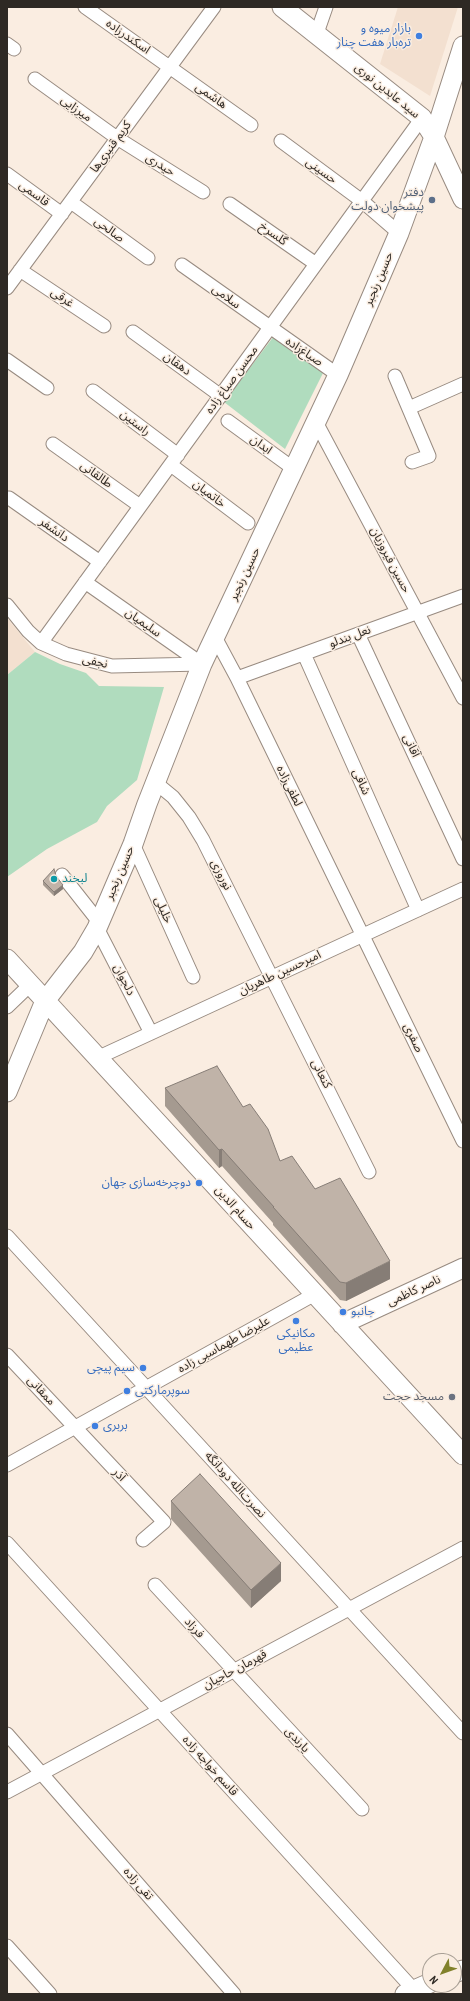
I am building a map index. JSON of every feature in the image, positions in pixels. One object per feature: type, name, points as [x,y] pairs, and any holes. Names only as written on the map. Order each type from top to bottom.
[{"type":"street","name":"اسکندرزاده","points":[[85,7],[170,67]]},
{"type":"street","name":"کریم قنبری‌ها","points":[[7,288],[214,7]]},
{"type":"street","name":"سید عابدین نوری","points":[[282,7],[317,33],[422,118],[434,136],[463,199]]},
{"type":"street","points":[[317,33],[326,7]]},
{"type":"street","name":"حسین رنجبر","points":[[7,1092],[45,1001],[83,952],[98,925],[133,844],[202,664],[338,375],[399,233],[434,136],[463,46]]},
{"type":"street","name":"هاشمی","points":[[170,67],[251,125]]},
{"type":"street","name":"میرزایی","points":[[35,79],[117,138]]},
{"type":"street","name":"محسن صباغ زاده","points":[[41,643],[422,118]]},
{"type":"street","name":"حیدری","points":[[117,138],[203,192]]},
{"type":"street","name":"حسینی","points":[[281,141],[362,201]]},
{"type":"street","name":"قاسمی","points":[[7,174],[62,214]]},
{"type":"street","points":[[362,201],[399,233]]},
{"type":"street","name":"صالحی","points":[[71,202],[148,258]]},
{"type":"street","name":"گلسرخ","points":[[230,204],[316,264]]},
{"type":"street","name":"سلامی","points":[[182,265],[270,328]]},
{"type":"street","name":"غرقی","points":[[20,270],[104,326]]},
{"type":"street","name":"صباغ‌زاده","points":[[270,328],[338,375]]},
{"type":"street","name":"دهقان","points":[[134,332],[221,396]]},
{"type":"street","points":[[7,360],[47,388]]},
{"type":"street","points":[[395,376],[429,456],[412,462]]},
{"type":"street","points":[[409,408],[463,384]]},
{"type":"street","name":"راستین","points":[[93,391],[174,460]]},
{"type":"street","name":"ابدان","points":[[228,421],[294,469]]},
{"type":"street","name":"حسین فیروزیان","points":[[316,422],[463,698]]},
{"type":"street","name":"طالقانی","points":[[52,444],[140,506]]},
{"type":"street","name":"خاتمیان","points":[[174,460],[248,523]]},
{"type":"street","name":"دانشفر","points":[[9,498],[100,562]]},
{"type":"street","name":"سلیمیان","points":[[85,582],[202,664]]},
{"type":"street","name":"نعل بندلو","points":[[237,678],[463,596]]},
{"type":"street","name":"نجفی","points":[[7,605],[28,631],[41,643],[66,654],[112,666],[202,664]]},
{"type":"street","name":"آقانی","points":[[358,634],[463,859]]},
{"type":"street","name":"لطفی‌زاده","points":[[215,637],[237,678],[362,935]]},
{"type":"street","name":"شافی","points":[[304,654],[418,910]]},
{"type":"street","name":"نوروزی","points":[[156,783],[172,797],[193,822],[272,977]]},
{"type":"street","name":"خلیلی","points":[[133,844],[193,977]]},
{"type":"street","name":"دلجوان","points":[[62,875],[98,925],[151,1033]]},
{"type":"street","name":"امیرحسین طاهریان","points":[[97,1058],[463,889]]},
{"type":"street","name":"صفری","points":[[362,935],[463,1142]]},
{"type":"street","name":"حسام الدین","points":[[7,960],[31,984],[97,1058],[463,1455]]},
{"type":"street","name":"کنعانی","points":[[272,977],[369,1172]]},
{"type":"street","points":[[7,1007],[31,984]]},
{"type":"street","name":"نصرت‌الله دودانگه","points":[[7,1236],[463,1733]]},
{"type":"street","name":"ناصر کاظمی","points":[[342,1324],[463,1268]]},
{"type":"street","name":"علیرضا طهماسبی زاده","points":[[7,1465],[315,1294]]},
{"type":"street","name":"ممقانی","points":[[7,1355],[74,1428]]},
{"type":"street","name":"آذر","points":[[74,1428],[164,1522],[143,1540]]},
{"type":"street","name":"قاسم خواجه زاده","points":[[7,1543],[416,1989]]},
{"type":"street","name":"قهرمان حاجیان","points":[[7,1792],[463,1548]]},
{"type":"street","name":"فرزاد","points":[[155,1585],[233,1671]]},
{"type":"street","name":"یارندی","points":[[233,1671],[362,1809]]},
{"type":"street","name":"تقی زاده","points":[[7,1734],[234,1994]]},
{"type":"street","points":[[7,1946],[50,1994]]},
{"type":"shaded area","name":"بازار میوه و تره‌بار هفت چنار","points":[[398,7],[458,7],[430,96],[380,64]]},
{"type":"shaded area","points":[[7,618],[35,652],[7,675]]},
{"type":"green space","points":[[274,336],[324,371],[285,449],[224,402]]},
{"type":"green space","points":[[35,652],[60,664],[86,673],[99,686],[164,687],[137,780],[107,806],[97,822],[47,849],[7,877],[7,675]]},
{"type":"building","name":"لبخند","points":[[54,869],[56,876],[63,885],[54,892],[43,881]]},
{"type":"building","points":[[217,1066],[243,1107],[250,1104],[268,1129],[280,1161],[292,1156],[315,1189],[340,1178],[390,1261],[346,1283],[340,1282],[222,1149],[219,1150],[165,1088]]},
{"type":"building","points":[[200,1474],[281,1563],[251,1590],[171,1501]]},
{"type":"place","name":"بازار میوه و تره‌بار هفت چنار","points":[[419,36]]},
{"type":"place","name":"دفتر پیشخوان دولت","points":[[432,200]]},
{"type":"place","name":"لبخند","points":[[54,879]]},
{"type":"place","name":"دوچرخه‌سازی جهان","points":[[199,1183]]},
{"type":"place","name":"جانبو","points":[[343,1312]]},
{"type":"place","name":"مکانیکی عظیمی","points":[[296,1321]]},
{"type":"place","name":"سیم پیچی","points":[[143,1368]]},
{"type":"place","name":"سوپرمارکتی","points":[[127,1391]]},
{"type":"place","name":"مسجد حجت","points":[[452,1397]]},
{"type":"place","name":"بربری","points":[[95,1426]]}]
